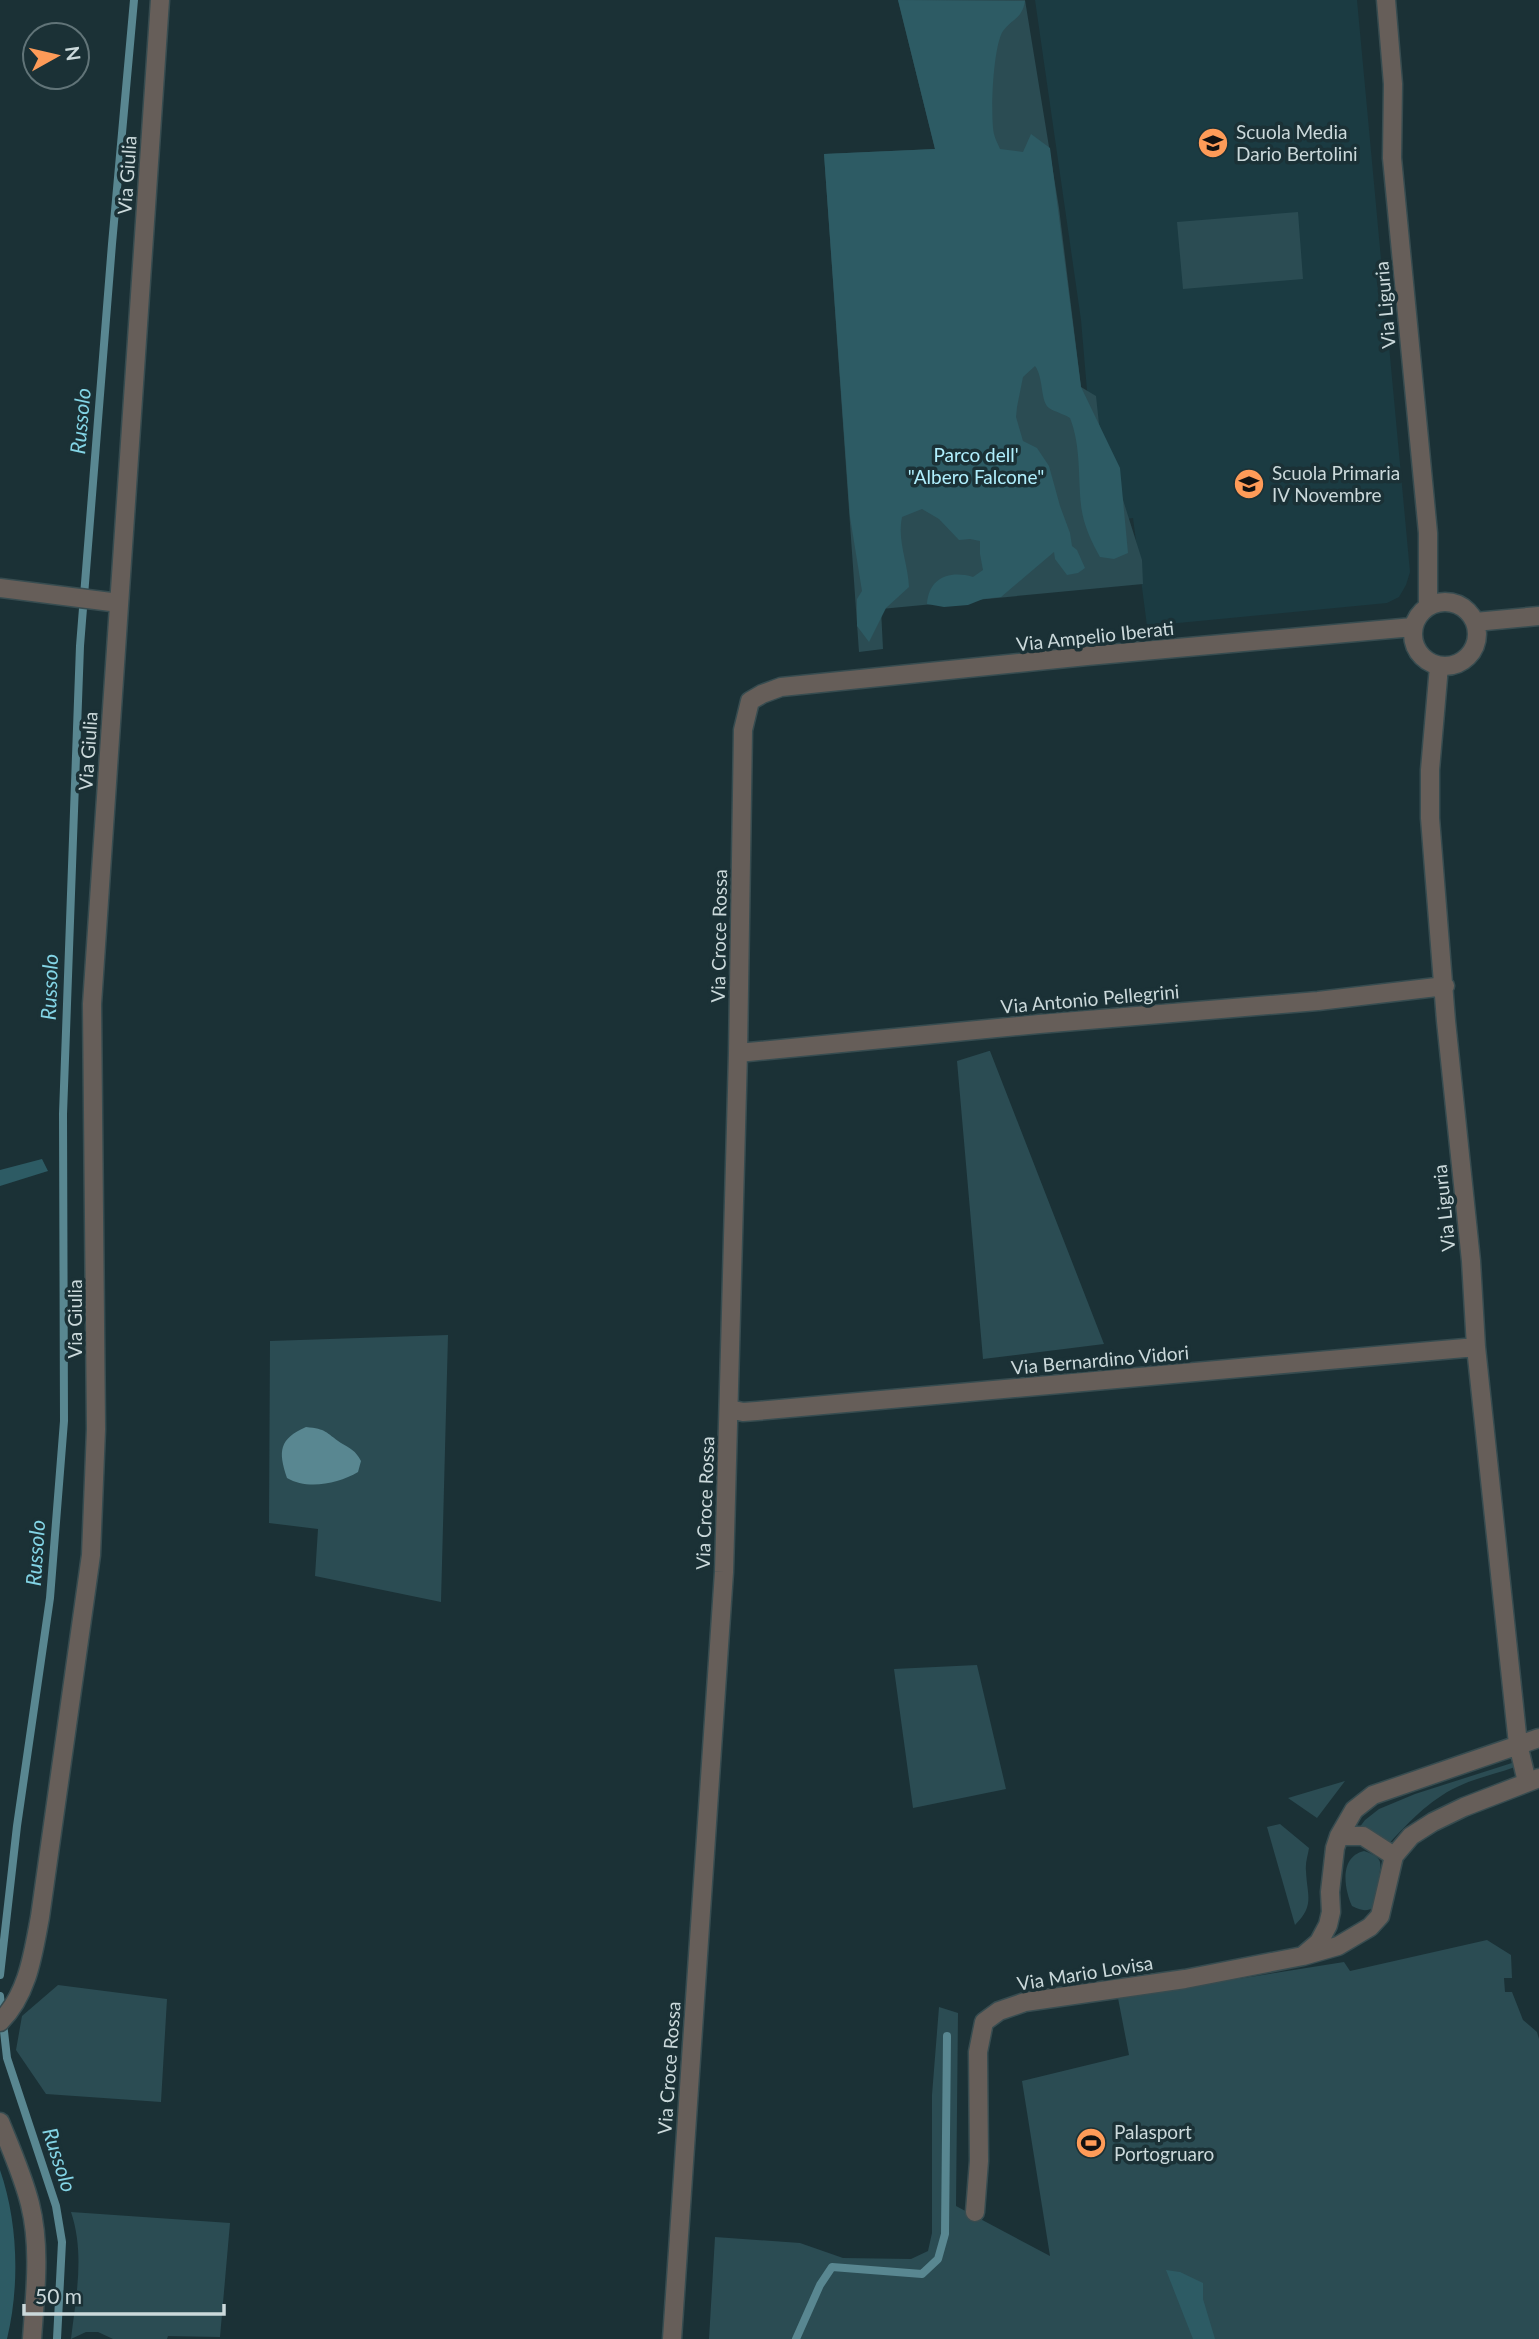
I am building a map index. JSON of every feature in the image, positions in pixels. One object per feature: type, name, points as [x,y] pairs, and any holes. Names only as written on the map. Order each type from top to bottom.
[{"type":"street","name":"Via Giulia","points":[[5,2017],[22,1990],[30,1969],[40,1917],[91,1555],[96,1429],[92,1004],[160,0]]},
{"type":"street","name":"Via Liguria","points":[[1386,0],[1393,84],[1392,158],[1428,533],[1428,607]]},
{"type":"street","points":[[0,588],[119,603]]},
{"type":"street","points":[[1444,602],[1454,603],[1470,614],[1475,622],[1476,642],[1467,659],[1449,667],[1429,663],[1415,648],[1413,627],[1417,617],[1428,607],[1444,602]]},
{"type":"street","points":[[1475,622],[1539,616]]},
{"type":"street","name":"Via Ampelio Iberati","points":[[781,687],[1413,627]]},
{"type":"street","name":"Via Liguria","points":[[1439,666],[1430,770],[1430,818],[1446,1021],[1471,1261],[1476,1347],[1518,1744]]},
{"type":"street","name":"Via Croce Rossa","points":[[672,2339],[724,1572],[738,1053],[743,730],[750,701],[781,687]]},
{"type":"street","name":"Via Antonio Pellegrini","points":[[738,1053],[1445,986]]},
{"type":"street","name":"Via Bernardino Vidori","points":[[729,1409],[757,1411],[1476,1347]]},
{"type":"street","points":[[1303,1956],[1319,1942],[1328,1925],[1335,1848],[1354,1810],[1373,1795],[1539,1738]]},
{"type":"street","points":[[1339,1836],[1363,1836],[1394,1856],[1411,1836],[1433,1822],[1533,1780],[1518,1744]]},
{"type":"street","name":"Via Mario Lovisa","points":[[975,2212],[979,2161],[978,2052],[984,2022],[999,2011],[1025,2002],[1185,1979],[1303,1956],[1338,1946],[1370,1927],[1380,1916],[1394,1856]]},
{"type":"street","points":[[0,2122],[20,2169],[31,2206],[35,2232],[37,2283],[32,2339]]},
{"type":"shaded area","points":[[1035,0],[1357,0],[1410,572],[1399,597],[1387,603],[1147,626],[1133,518],[1101,523],[1081,320]]},
{"type":"shaded area","points":[[306,1427],[325,1432],[357,1454],[361,1461],[358,1472],[341,1480],[313,1485],[287,1478],[282,1460],[283,1447],[290,1436]]},
{"type":"green space","name":"Parco dell' \"Albero Falcone\"","points":[[898,0],[1025,0],[1059,208],[1081,387],[1096,396],[1099,424],[1142,560],[1143,584],[881,609],[883,649],[859,652],[824,154],[935,149]]},
{"type":"green space","name":"Parco dell' \"Albero Falcone\"","points":[[898,0],[1025,1],[1019,15],[1003,31],[997,51],[992,97],[994,134],[1000,149],[1023,152],[1031,134],[1050,148],[1081,387],[1120,468],[1128,553],[1114,559],[1100,557],[1094,545],[1082,512],[1074,429],[1070,418],[1046,405],[1035,366],[1023,377],[1016,417],[1023,441],[1037,448],[1049,466],[1072,546],[1077,550],[1085,568],[1078,573],[1067,575],[1055,559],[1054,552],[1001,597],[983,599],[968,605],[944,607],[927,604],[932,588],[942,578],[956,575],[973,577],[983,570],[980,541],[959,540],[939,519],[922,509],[902,517],[901,534],[909,587],[886,608],[869,642],[857,626],[857,599],[862,591],[850,517],[824,154],[935,149]]},
{"type":"green space","points":[[1298,212],[1303,279],[1183,289],[1177,222]]},
{"type":"green space","points":[[990,1051],[1104,1344],[983,1359],[957,1061]]},
{"type":"green space","points":[[42,1159],[48,1171],[0,1186],[0,1170]]},
{"type":"green space","points":[[448,1335],[441,1602],[315,1576],[318,1529],[269,1523],[270,1341]]},
{"type":"green space","points":[[977,1665],[1006,1789],[913,1808],[894,1669]]},
{"type":"green space","points":[[1515,1762],[1515,1767],[1447,1792],[1410,1821],[1386,1847],[1359,1828],[1379,1809],[1415,1794]]},
{"type":"green space","points":[[1345,1781],[1317,1818],[1288,1798]]},
{"type":"green space","points":[[1280,1824],[1309,1848],[1306,1868],[1308,1906],[1295,1925],[1267,1827]]},
{"type":"green space","points":[[1364,1851],[1375,1856],[1380,1866],[1376,1906],[1364,1910],[1352,1906],[1347,1891],[1346,1874],[1350,1860]]},
{"type":"green space","points":[[1487,1940],[1511,1955],[1512,1978],[1504,1978],[1505,1992],[1512,1992],[1523,2020],[1537,2032],[1539,2039],[1539,2339],[709,2339],[715,2237],[800,2243],[843,2258],[911,2259],[928,2251],[932,2233],[932,2095],[939,2007],[958,2013],[956,2206],[1050,2256],[1022,2081],[1129,2055],[1118,1998],[1344,1962],[1350,1971]]},
{"type":"green space","points":[[58,1985],[167,1999],[161,2102],[46,2094],[16,2050],[22,2016]]},
{"type":"green space","points":[[0,2170],[11,2211],[15,2254],[14,2297],[7,2339],[0,2339]]},
{"type":"green space","points":[[71,2212],[230,2223],[220,2337],[113,2339],[98,2332],[86,2332],[71,2339],[77,2291],[78,2244]]},
{"type":"green space","points":[[1166,2270],[1180,2272],[1203,2283],[1203,2299],[1215,2339],[1193,2339]]},
{"type":"waterway","name":"Russolo","points":[[0,1975],[17,1826],[50,1598],[64,1421],[63,1114],[80,646],[134,0]]},
{"type":"waterway","name":"Russolo","points":[[0,1996],[7,2058],[56,2206],[62,2242],[57,2339]]},
{"type":"waterway","points":[[796,2339],[820,2285],[832,2267],[922,2274],[938,2259],[945,2234],[947,2036]]},
{"type":"place","name":"Scuola Media Dario Bertolini","points":[[1213,143]]},
{"type":"place","name":"Scuola Primaria IV Novembre","points":[[1249,484]]},
{"type":"place","name":"Palasport Portogruaro","points":[[1091,2143]]}]
